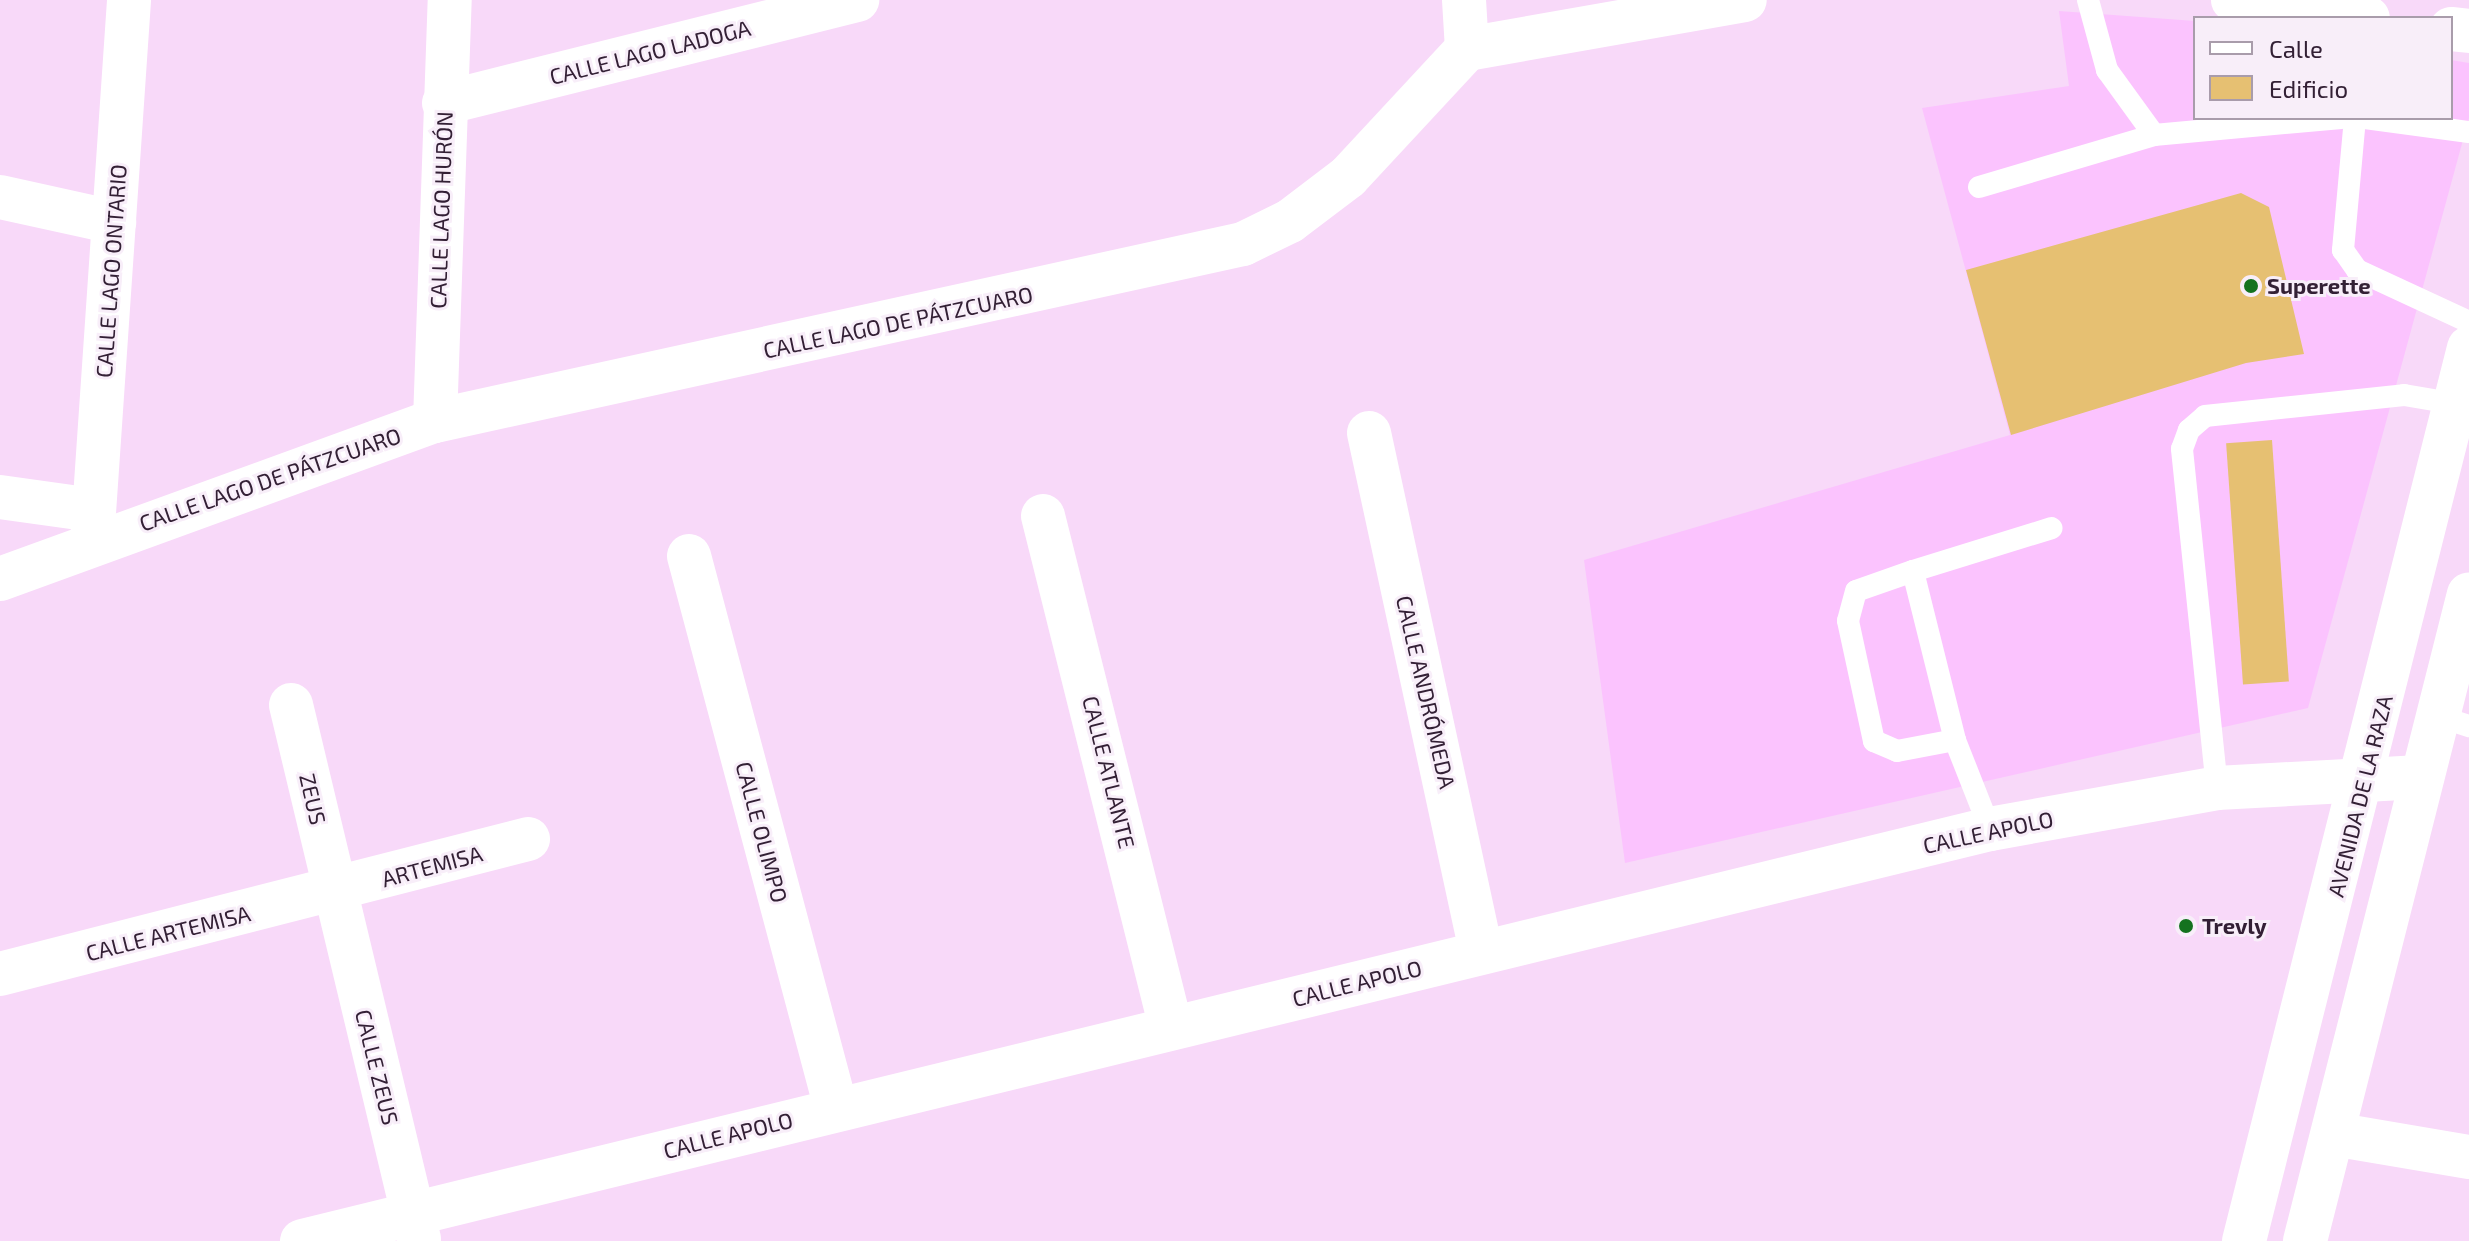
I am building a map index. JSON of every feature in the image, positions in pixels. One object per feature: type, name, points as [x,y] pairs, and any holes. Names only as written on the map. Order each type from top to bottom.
[{"type":"street","name":"CALLE LAGO ONTARIO","points":[[92,526],[129,0]]},
{"type":"street","name":"CALLE LAGO HURÓN","points":[[435,421],[450,0]]},
{"type":"street","name":"CALLE LAGO LADOGA","points":[[444,103],[857,0]]},
{"type":"street","points":[[1464,0],[1467,49],[1745,0]]},
{"type":"street","points":[[2233,0],[2353,16]]},
{"type":"street","name":"CALLE LAGO DE PÁTZCUARO","points":[[0,579],[92,526],[435,421],[1243,244],[1290,221],[1348,177],[1467,49]]},
{"type":"street","points":[[0,197],[114,222]]},
{"type":"street","name":"AVENIDA DE LA RAZA","points":[[2244,1241],[2366,776],[2469,348]]},
{"type":"street","name":"CALLE ANDRÓMEDA","points":[[1369,433],[1481,951]]},
{"type":"street","points":[[0,497],[92,526]]},
{"type":"street","name":"CALLE ATLANTE","points":[[1043,516],[1171,1028]]},
{"type":"street","name":"CALLE OLIMPO","points":[[689,556],[836,1108]]},
{"type":"street","points":[[2305,1241],[2421,777],[2453,721],[2469,594]]},
{"type":"street","name":"ZEUS","points":[[291,705],[335,892]]},
{"type":"street","name":"CALLE APOLO","points":[[302,1241],[416,1227],[836,1108],[1990,829],[2217,788],[2366,776],[2421,777]]},
{"type":"street","name":"ARTEMISA","points":[[335,892],[528,839]]},
{"type":"street","name":"CALLE ARTEMISA","points":[[0,974],[335,892]]},
{"type":"street","name":"CALLE ZEUS","points":[[335,892],[416,1227]]},
{"type":"street","points":[[2333,1134],[2469,1157]]},
{"type":"lane","points":[[2088,0],[2107,70],[2154,135]]},
{"type":"lane","points":[[1979,187],[2154,135],[2319,120]]},
{"type":"lane","points":[[2355,120],[2343,250],[2357,270],[2469,322]]},
{"type":"lane","points":[[2380,120],[2469,132]]},
{"type":"lane","points":[[2217,788],[2182,449],[2189,430],[2205,416],[2404,395],[2457,404]]},
{"type":"lane","points":[[1955,740],[1897,751],[1874,741],[1848,621],[1856,591],[2052,528]]},
{"type":"lane","points":[[1913,571],[1955,740],[1990,829]]},
{"type":"shaded area","points":[[2059,11],[2193,21],[2193,120],[2453,120],[2453,60],[2469,63],[2469,118],[2308,708],[1625,863],[1584,560],[2010,435],[1922,108],[2069,86]]},
{"type":"building","points":[[2241,193],[2269,207],[2304,354],[2246,363],[2011,435],[1966,270]]},
{"type":"building","points":[[2272,440],[2289,681],[2243,685],[2226,443]]},
{"type":"place","name":"Superette","points":[[2251,286]]},
{"type":"place","name":"Trevly","points":[[2186,926]]}]
